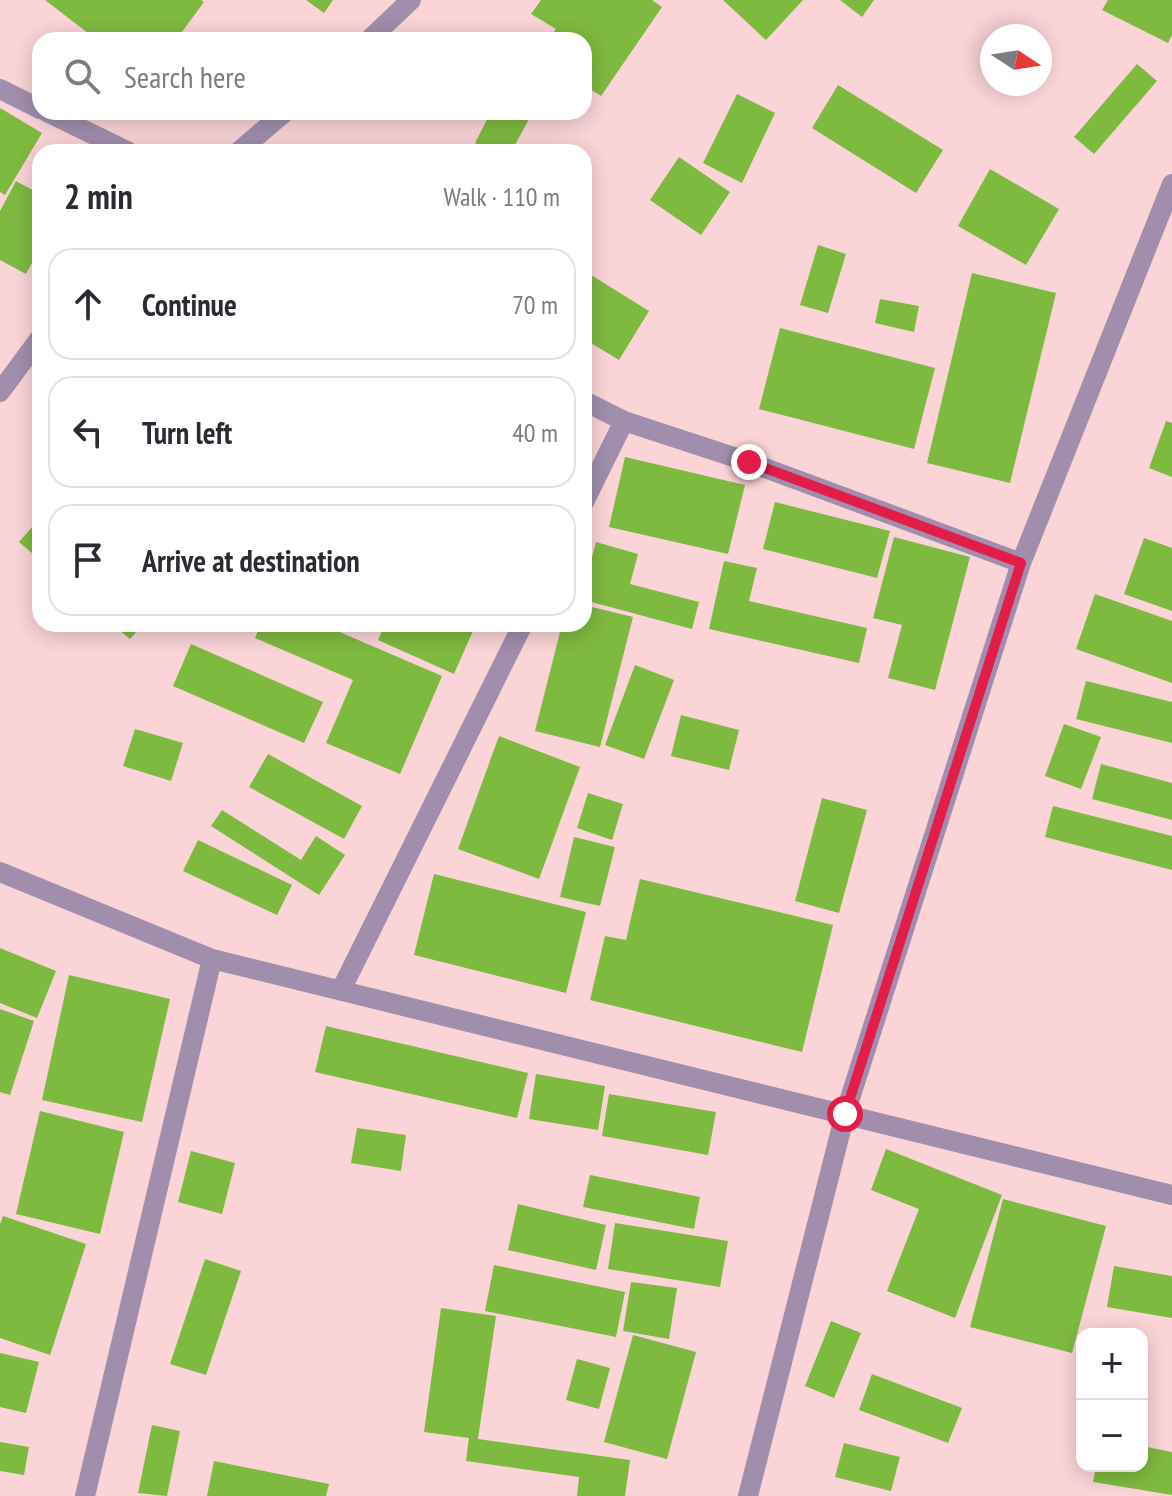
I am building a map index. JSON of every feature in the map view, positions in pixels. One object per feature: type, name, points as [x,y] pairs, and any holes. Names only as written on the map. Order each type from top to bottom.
[{"type":"street","points":[[377,32],[411,0]]},
{"type":"street","points":[[0,89],[32,105]]},
{"type":"street","points":[[63,120],[113,144]]},
{"type":"street","points":[[247,144],[276,120]]},
{"type":"street","points":[[748,1496],[845,1114],[1021,563],[1172,184]]},
{"type":"street","points":[[0,392],[32,349]]},
{"type":"street","points":[[592,405],[624,421],[749,462],[1021,563]]},
{"type":"street","points":[[592,486],[624,421]]},
{"type":"street","points":[[341,990],[519,632]]},
{"type":"street","points":[[0,872],[212,959],[1172,1195]]},
{"type":"street","points":[[85,1496],[212,959]]},
{"type":"building","points":[[45,0],[204,2],[182,32],[87,32]]},
{"type":"building","points":[[306,0],[333,0],[324,13]]},
{"type":"building","points":[[541,0],[652,0],[662,7],[601,96],[592,90],[592,32],[554,32],[556,29],[531,14]]},
{"type":"building","points":[[723,0],[803,0],[766,40]]},
{"type":"building","points":[[840,0],[874,0],[862,17]]},
{"type":"building","points":[[1108,0],[1172,0],[1172,35],[1168,43],[1102,10]]},
{"type":"building","points":[[1137,64],[1157,81],[1094,154],[1074,137]]},
{"type":"building","points":[[838,85],[943,150],[916,193],[812,128]]},
{"type":"building","points":[[737,94],[775,113],[742,183],[703,163]]},
{"type":"building","points":[[0,108],[42,133],[35,144],[32,144],[32,150],[5,195],[0,192]]},
{"type":"building","points":[[487,120],[529,120],[515,144],[475,143]]},
{"type":"building","points":[[679,157],[730,192],[701,235],[650,200]]},
{"type":"building","points":[[990,169],[1059,209],[1026,265],[958,226]]},
{"type":"building","points":[[16,181],[32,190],[32,263],[26,274],[0,260],[0,211]]},
{"type":"building","points":[[818,245],[846,254],[828,313],[800,305]]},
{"type":"building","points":[[972,273],[1056,293],[1010,483],[927,463]]},
{"type":"building","points":[[592,276],[649,311],[619,360],[592,344]]},
{"type":"building","points":[[880,299],[919,306],[914,332],[875,323]]},
{"type":"building","points":[[780,328],[935,368],[914,449],[759,409]]},
{"type":"building","points":[[1166,421],[1172,423],[1172,477],[1149,468]]},
{"type":"building","points":[[625,457],[745,485],[728,554],[609,527]]},
{"type":"building","points":[[775,502],[890,531],[877,578],[763,549]]},
{"type":"building","points":[[32,527],[32,553],[19,542]]},
{"type":"building","points":[[894,537],[970,557],[935,690],[888,678],[902,625],[873,618]]},
{"type":"building","points":[[1144,538],[1172,548],[1172,611],[1124,594]]},
{"type":"building","points":[[596,542],[638,554],[630,584],[699,602],[692,629],[592,602],[592,557]]},
{"type":"building","points":[[724,561],[757,568],[749,601],[867,628],[859,663],[709,629]]},
{"type":"building","points":[[1095,594],[1172,621],[1172,683],[1076,649]]},
{"type":"building","points":[[592,607],[633,617],[600,747],[535,731],[560,632],[592,632]]},
{"type":"building","points":[[122,632],[136,632],[130,639]]},
{"type":"building","points":[[258,632],[340,632],[442,676],[400,774],[326,743],[353,680],[255,638]]},
{"type":"building","points":[[382,632],[472,632],[454,674],[378,640]]},
{"type":"building","points":[[191,644],[323,702],[304,743],[173,686]]},
{"type":"building","points":[[635,665],[674,680],[644,759],[605,745]]},
{"type":"building","points":[[1086,681],[1172,702],[1172,743],[1076,719]]},
{"type":"building","points":[[681,715],[739,730],[729,770],[671,756]]},
{"type":"building","points":[[1064,724],[1101,737],[1081,789],[1045,776]]},
{"type":"building","points":[[135,729],[183,743],[171,781],[123,766]]},
{"type":"building","points":[[499,736],[580,767],[539,879],[458,849]]},
{"type":"building","points":[[268,754],[362,806],[344,839],[249,787]]},
{"type":"building","points":[[1101,764],[1172,783],[1172,820],[1092,799]]},
{"type":"building","points":[[588,793],[623,804],[612,840],[577,828]]},
{"type":"building","points":[[822,798],[867,810],[839,913],[795,901]]},
{"type":"building","points":[[1053,806],[1172,836],[1172,870],[1045,837]]},
{"type":"building","points":[[222,810],[301,860],[316,836],[345,855],[319,895],[211,826]]},
{"type":"building","points":[[574,837],[615,847],[600,906],[560,897]]},
{"type":"building","points":[[198,840],[292,885],[277,915],[183,871]]},
{"type":"building","points":[[434,874],[586,912],[566,993],[414,955]]},
{"type":"building","points":[[640,879],[833,925],[802,1052],[590,1000],[605,936],[626,940]]},
{"type":"building","points":[[0,948],[56,971],[37,1018],[0,1003]]},
{"type":"building","points":[[69,975],[170,999],[142,1122],[42,1100]]},
{"type":"building","points":[[0,1009],[34,1021],[10,1095],[0,1092]]},
{"type":"building","points":[[326,1026],[528,1073],[517,1118],[315,1072]]},
{"type":"building","points":[[536,1074],[605,1086],[598,1130],[529,1119]]},
{"type":"building","points":[[609,1094],[716,1112],[708,1155],[602,1136]]},
{"type":"building","points":[[40,1111],[124,1132],[100,1234],[16,1214]]},
{"type":"building","points":[[357,1128],[406,1135],[401,1171],[351,1163]]},
{"type":"building","points":[[886,1149],[1002,1195],[955,1318],[887,1291],[919,1209],[871,1190]]},
{"type":"building","points":[[191,1151],[235,1163],[222,1214],[178,1202]]},
{"type":"building","points":[[590,1175],[700,1197],[694,1229],[583,1207]]},
{"type":"building","points":[[1003,1199],[1106,1226],[1079,1328],[1076,1328],[1072,1353],[970,1327]]},
{"type":"building","points":[[518,1204],[606,1225],[596,1270],[508,1250]]},
{"type":"building","points":[[3,1216],[86,1244],[50,1355],[0,1338],[0,1224]]},
{"type":"building","points":[[615,1223],[728,1241],[720,1287],[608,1269]]},
{"type":"building","points":[[205,1259],[241,1271],[206,1375],[170,1364]]},
{"type":"building","points":[[494,1265],[625,1292],[616,1337],[485,1311]]},
{"type":"building","points":[[1114,1266],[1172,1276],[1172,1318],[1107,1307]]},
{"type":"building","points":[[631,1282],[677,1288],[669,1339],[623,1331]]},
{"type":"building","points":[[441,1308],[496,1316],[478,1439],[630,1460],[625,1496],[577,1496],[579,1477],[466,1461],[469,1438],[424,1432]]},
{"type":"building","points":[[831,1321],[861,1333],[834,1398],[805,1386]]},
{"type":"building","points":[[633,1335],[696,1352],[667,1459],[604,1442]]},
{"type":"building","points":[[0,1353],[39,1362],[26,1413],[0,1407]]},
{"type":"building","points":[[577,1359],[610,1368],[599,1409],[566,1400]]},
{"type":"building","points":[[872,1374],[962,1408],[948,1443],[859,1410]]},
{"type":"building","points":[[152,1425],[180,1431],[167,1496],[138,1493]]},
{"type":"building","points":[[0,1442],[29,1447],[24,1475],[0,1471]]},
{"type":"building","points":[[844,1443],[900,1457],[891,1491],[835,1477]]},
{"type":"building","points":[[1148,1447],[1172,1452],[1172,1495],[1093,1482],[1095,1472],[1148,1472]]},
{"type":"building","points":[[214,1461],[329,1484],[326,1496],[207,1496]]},
{"type":"route","points":[[749,462],[1021,563],[845,1114]]}]
